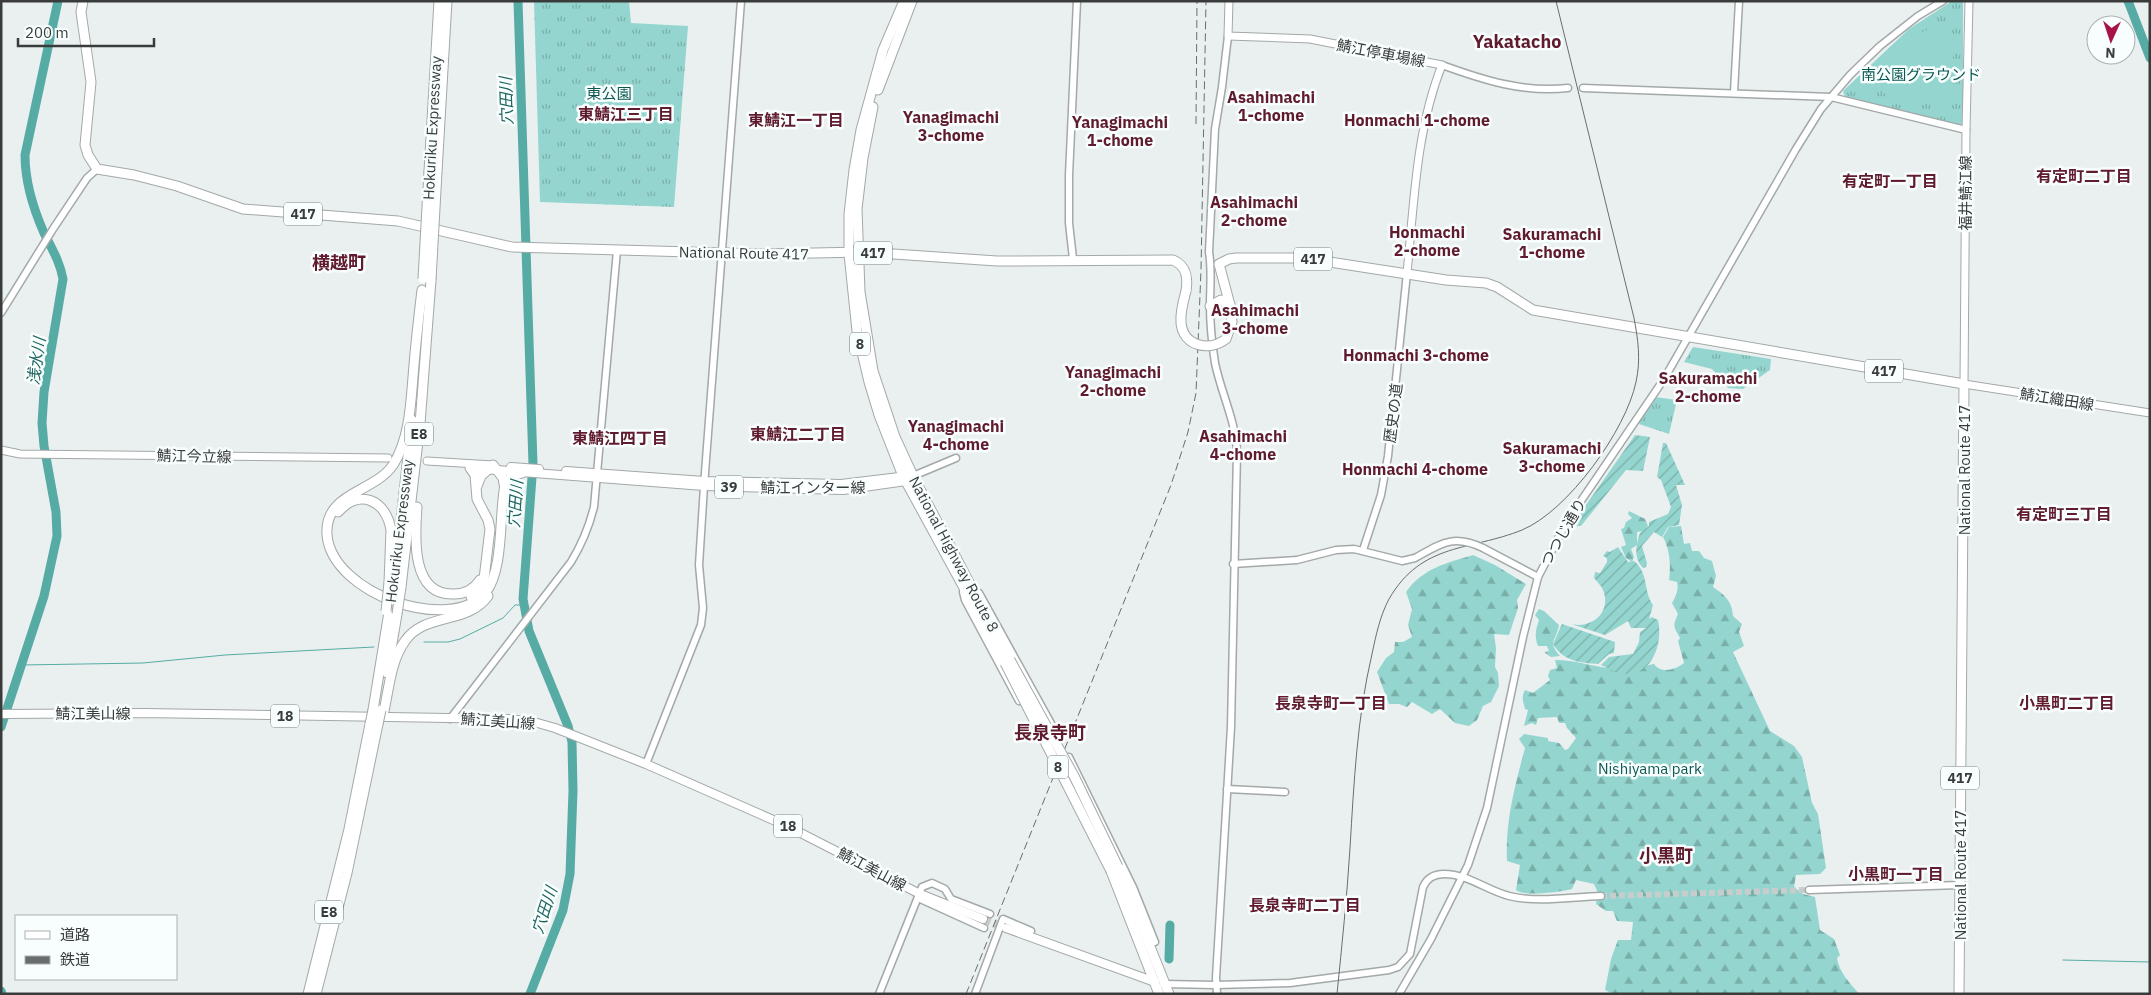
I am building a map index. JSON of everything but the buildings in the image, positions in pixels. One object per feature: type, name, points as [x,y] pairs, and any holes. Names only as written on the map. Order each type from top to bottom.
[{"type":"highway","points":[[82,1],[81,12],[90,82],[85,145],[88,155],[97,169]]},
{"type":"highway","name":"Hokuriku Expressway","points":[[394,584],[420,424],[433,172],[439,1]]},
{"type":"highway","name":"Hokuriku Expressway","points":[[433,172],[447,1]]},
{"type":"highway","name":"National Highway Route 8","points":[[904,1],[883,50],[861,130],[849,214],[857,331],[869,382],[888,439],[907,478],[1008,662],[1074,776],[1146,947],[1167,989]]},
{"type":"highway","name":"National Highway Route 8","points":[[853,253],[859,187],[874,105],[888,61],[912,1]]},
{"type":"highway","name":"National Route 417","points":[[97,169],[134,175],[176,186],[243,209],[398,221],[512,247],[722,253],[853,253],[996,261],[1173,260],[1179,262],[1186,272],[1188,282],[1180,315],[1185,336],[1199,345],[1212,347],[1226,339],[1232,322],[1230,305],[1215,265],[1236,258],[1289,256],[1407,273],[1491,282],[1532,310],[1964,384],[1959,994]]},
{"type":"highway","name":"Hokuriku Expressway","points":[[308,994],[366,788],[377,724],[411,432],[422,290],[427,280]]},
{"type":"highway","points":[[422,290],[411,394],[400,450],[387,472],[373,483],[343,499],[333,509],[327,527],[328,543],[340,567],[355,581],[388,599],[415,607],[446,608],[471,603],[486,591],[492,580],[492,564],[490,524],[479,504],[476,476],[470,468]]},
{"type":"highway","points":[[1210,306],[1221,300],[1230,305]]},
{"type":"highway","points":[[420,424],[416,546],[422,574],[436,590],[449,594],[461,594],[477,584],[492,564]]},
{"type":"highway","points":[[379,710],[396,659],[406,640],[423,626],[461,616],[480,605],[492,589],[492,564],[504,481],[493,469],[480,479],[477,487]]},
{"type":"highway","points":[[504,489],[507,481],[522,471]]},
{"type":"highway","points":[[394,584],[391,535],[387,514],[378,504],[372,501],[360,499],[349,502],[343,506],[335,518],[332,534],[335,549],[350,571],[386,594],[417,602],[446,604],[462,601],[479,590],[492,564]]},
{"type":"highway","name":"Hokuriku Expressway","points":[[379,710],[383,651],[391,612]]},
{"type":"highway","name":"Hokuriku Expressway","points":[[316,994],[377,724]]},
{"type":"highway","name":"National Highway Route 8","points":[[1146,947],[1159,994]]},
{"type":"main road","points":[[1228,36],[1229,1]]},
{"type":"main road","name":"福井鯖江線","points":[[1964,384],[1969,1]]},
{"type":"main road","name":"鯖江停車場線","points":[[1228,36],[1310,39],[1442,65],[1433,88],[1426,116],[1407,273]]},
{"type":"main road","name":"鯖江織田線","points":[[1964,384],[2150,414]]},
{"type":"main road","name":"鯖江今立線","points":[[1,450],[20,454],[388,458]]},
{"type":"main road","points":[[426,461],[493,469]]},
{"type":"main road","points":[[436,462],[470,468]]},
{"type":"main road","name":"鯖江インター線","points":[[470,468],[843,490],[907,478]]},
{"type":"main road","name":"鯖江美山線","points":[[1,714],[134,713],[525,720],[556,728],[646,764],[787,826],[919,896],[982,919]]},
{"type":"main road","points":[[1006,928],[1155,982]]},
{"type":"street","points":[[646,764],[701,625],[703,608],[699,565],[704,483],[741,1]]},
{"type":"street","points":[[1073,260],[1069,223],[1069,175],[1077,1]]},
{"type":"street","points":[[1734,92],[1739,1]]},
{"type":"street","name":"つつじ通り","points":[[1462,876],[1468,865],[1487,808],[1523,637],[1538,577],[1566,523],[1653,396],[1796,149],[1831,97],[1850,75],[1880,46],[1918,16],[1942,1]]},
{"type":"street","points":[[1217,994],[1232,698],[1233,564],[1237,442],[1216,365],[1211,332],[1210,306],[1215,265],[1209,252],[1215,129],[1228,36]]},
{"type":"street","points":[[1442,65],[1504,85],[1547,89],[1568,88]]},
{"type":"street","points":[[1583,88],[1831,97],[1966,130]]},
{"type":"street","points":[[1,313],[39,250],[87,178],[97,169]]},
{"type":"street","points":[[450,719],[535,610],[582,545],[594,507],[617,250]]},
{"type":"street","name":"歴史の道","points":[[1363,550],[1381,495],[1388,456],[1407,273]]},
{"type":"street","points":[[907,478],[956,458]]},
{"type":"street","points":[[1233,564],[1297,560],[1336,550],[1354,548],[1402,561],[1415,558],[1445,541],[1459,540],[1483,548],[1538,577]]},
{"type":"street","points":[[963,579],[965,600],[1024,708]]},
{"type":"street","points":[[963,579],[980,594],[1058,738]]},
{"type":"street","points":[[1033,710],[1046,734]]},
{"type":"street","points":[[1061,779],[1112,882],[1132,932],[1146,947],[1155,942],[1133,887],[1069,757]]},
{"type":"street","points":[[1070,778],[1082,802]]},
{"type":"street","points":[[1227,790],[1285,792]]},
{"type":"street","points":[[1155,982],[1167,989],[1216,985],[1290,983],[1382,973],[1398,967],[1405,961],[1412,947],[1425,882],[1436,874],[1462,876],[1502,894],[1527,898],[1601,896]]},
{"type":"street","points":[[1399,994],[1431,939],[1462,876]]},
{"type":"street","points":[[879,994],[922,887],[932,882],[945,888],[950,899],[990,914]]},
{"type":"street","points":[[1809,890],[1960,885]]},
{"type":"street","points":[[919,896],[984,928]]},
{"type":"street","points":[[975,994],[1003,919],[1032,931]]},
{"type":"green space","name":"東公園","points":[[534,1],[629,1],[631,23],[688,26],[674,207],[540,202]]},
{"type":"green space","name":"南公園グラウンド","points":[[1952,1],[1963,1],[1963,123],[1957,127],[1845,97],[1843,91],[1909,29]]},
{"type":"green space","points":[[1927,30],[1937,30],[1955,40],[1949,101],[1944,106],[1883,93],[1880,70],[1886,58],[1899,46]]},
{"type":"green space","points":[[1693,347],[1771,359],[1770,370],[1743,389],[1728,388],[1712,369],[1684,362]]},
{"type":"green space","points":[[1655,397],[1677,400],[1669,434],[1639,424]]},
{"type":"green space","points":[[1635,435],[1650,437],[1643,471],[1626,470],[1581,526],[1574,526],[1574,522]]},
{"type":"green space","points":[[1663,443],[1666,443],[1685,485],[1676,485],[1682,505],[1679,525],[1668,527],[1662,537],[1654,532],[1642,546],[1647,563],[1646,567],[1643,568],[1637,555],[1640,533],[1649,526],[1649,522],[1668,514],[1671,507],[1661,480],[1657,477]]},
{"type":"green space","points":[[1629,511],[1645,519],[1648,526],[1644,531],[1637,532],[1637,545],[1631,549],[1634,557],[1632,562],[1626,558],[1621,547],[1626,545],[1621,529],[1632,518],[1628,514]]},
{"type":"green space","name":"Nishiyama park","points":[[1681,526],[1684,544],[1690,543],[1692,551],[1699,551],[1704,558],[1712,561],[1716,576],[1713,587],[1727,599],[1733,616],[1742,624],[1739,632],[1744,646],[1733,652],[1770,731],[1794,746],[1802,757],[1812,803],[1818,814],[1826,868],[1820,874],[1796,875],[1794,887],[1803,894],[1815,897],[1820,930],[1834,939],[1840,955],[1837,958],[1840,968],[1859,994],[1613,994],[1605,990],[1611,959],[1618,940],[1631,940],[1633,922],[1617,921],[1613,911],[1606,911],[1596,904],[1598,893],[1594,884],[1576,880],[1572,889],[1534,894],[1516,890],[1520,865],[1507,861],[1507,846],[1512,804],[1525,748],[1519,739],[1524,734],[1548,738],[1548,741],[1559,743],[1565,750],[1568,749],[1576,738],[1565,723],[1559,723],[1557,717],[1538,718],[1536,725],[1532,723],[1524,726],[1528,710],[1525,709],[1524,692],[1525,690],[1533,693],[1550,680],[1548,676],[1550,670],[1557,668],[1555,660],[1622,669],[1654,664],[1664,670],[1676,668],[1684,663],[1678,641],[1680,638],[1674,627],[1678,614],[1672,603],[1677,593],[1678,585],[1677,582],[1669,580],[1669,558],[1663,537],[1669,527]]},
{"type":"green space","points":[[1618,547],[1628,562],[1634,561],[1642,571],[1653,605],[1649,619],[1652,617],[1658,620],[1659,630],[1659,641],[1652,660],[1645,668],[1627,674],[1615,672],[1601,665],[1609,657],[1633,654],[1639,642],[1640,632],[1646,628],[1631,628],[1628,621],[1605,635],[1571,624],[1586,624],[1593,621],[1602,612],[1605,598],[1602,588],[1594,578],[1595,572],[1600,573],[1607,562],[1607,558],[1603,556],[1607,551],[1610,552]]},
{"type":"green space","points":[[1473,555],[1495,565],[1526,584],[1517,600],[1518,608],[1509,635],[1494,634],[1496,648],[1495,667],[1498,673],[1499,686],[1491,702],[1483,706],[1477,720],[1469,726],[1455,723],[1440,709],[1432,714],[1412,702],[1407,707],[1399,704],[1389,704],[1377,672],[1386,658],[1394,652],[1395,642],[1403,642],[1412,637],[1408,625],[1412,609],[1406,592],[1420,577],[1436,567]]},
{"type":"green space","points":[[1539,609],[1544,611],[1559,625],[1553,644],[1560,656],[1551,657],[1544,652],[1549,651],[1547,646],[1538,646],[1536,633],[1539,620],[1535,615]]},
{"type":"green space","points":[[1562,624],[1615,642],[1614,653],[1609,654],[1598,664],[1578,662],[1567,658],[1553,644]]},
{"type":"waterway","name":"浅水川","points":[[1,727],[44,596],[57,536],[56,512],[44,446],[42,423],[44,392],[63,279],[58,261],[33,205],[26,175],[25,155],[58,1]]},
{"type":"waterway","name":"穴田川","points":[[518,1],[533,464],[523,599],[529,631],[568,726],[572,742],[573,791],[570,874],[563,910],[530,994]]},
{"type":"waterway","points":[[2128,1],[2150,58]]},
{"type":"waterway","points":[[424,642],[448,642],[460,639],[503,618],[515,605],[524,605]]},
{"type":"waterway","points":[[22,665],[143,663],[225,655],[374,647]]},
{"type":"waterway","points":[[1169,959],[1170,925]]},
{"type":"waterway","points":[[2063,960],[2150,962]]},
{"type":"tunnel","points":[[1055,751],[1070,778]]},
{"type":"tunnel","points":[[1601,896],[1809,890]]},
{"type":"tunnel","points":[[983,919],[1006,928]]},
{"type":"tram line","points":[[1337,994],[1349,866],[1355,774],[1363,702],[1375,640],[1386,605],[1402,581],[1416,567],[1448,551],[1503,537],[1522,530],[1540,520],[1558,506],[1576,487],[1608,445],[1630,401],[1636,382],[1638,350],[1634,318],[1556,1]]},
{"type":"railway","points":[[1196,124],[1197,1]]},
{"type":"railway","points":[[966,994],[1171,485],[1188,432],[1196,393],[1201,270],[1206,1]]},
{"type":"district","name":"Yakatacho","points":[[1517,41]]},
{"type":"district","name":"Asahimachi 1-chome","points":[[1271,106]]},
{"type":"district","name":"東鯖江三丁目","points":[[626,114]]},
{"type":"district","name":"東鯖江一丁目","points":[[796,120]]},
{"type":"district","name":"Honmachi 1-chome","points":[[1417,120]]},
{"type":"district","name":"Yanagimachi 3-chome","points":[[951,126]]},
{"type":"district","name":"Yanagimachi 1-chome","points":[[1120,131]]},
{"type":"district","name":"有定町二丁目","points":[[2084,176]]},
{"type":"district","name":"有定町一丁目","points":[[1890,181]]},
{"type":"district","name":"Asahimachi 2-chome","points":[[1254,211]]},
{"type":"district","name":"Honmachi 2-chome","points":[[1427,241]]},
{"type":"district","name":"Sakuramachi 1-chome","points":[[1552,243]]},
{"type":"district","name":"横越町","points":[[339,262]]},
{"type":"district","name":"Asahimachi 3-chome","points":[[1255,319]]},
{"type":"district","name":"Honmachi 3-chome","points":[[1416,355]]},
{"type":"district","name":"Yanagimachi 2-chome","points":[[1113,381]]},
{"type":"district","name":"Sakuramachi 2-chome","points":[[1708,387]]},
{"type":"district","name":"東鯖江二丁目","points":[[798,434]]},
{"type":"district","name":"Yanagimachi 4-chome","points":[[956,435]]},
{"type":"district","name":"東鯖江四丁目","points":[[620,438]]},
{"type":"district","name":"Asahimachi 4-chome","points":[[1243,445]]},
{"type":"district","name":"Sakuramachi 3-chome","points":[[1552,457]]},
{"type":"district","name":"Honmachi 4-chome","points":[[1415,469]]},
{"type":"district","name":"有定町三丁目","points":[[2064,514]]},
{"type":"district","name":"長泉寺町一丁目","points":[[1331,703]]},
{"type":"district","name":"小黒町二丁目","points":[[2067,703]]},
{"type":"district","name":"長泉寺町","points":[[1050,732]]},
{"type":"district","name":"小黒町","points":[[1666,855]]},
{"type":"district","name":"小黒町一丁目","points":[[1896,874]]},
{"type":"district","name":"長泉寺町二丁目","points":[[1305,905]]}]
